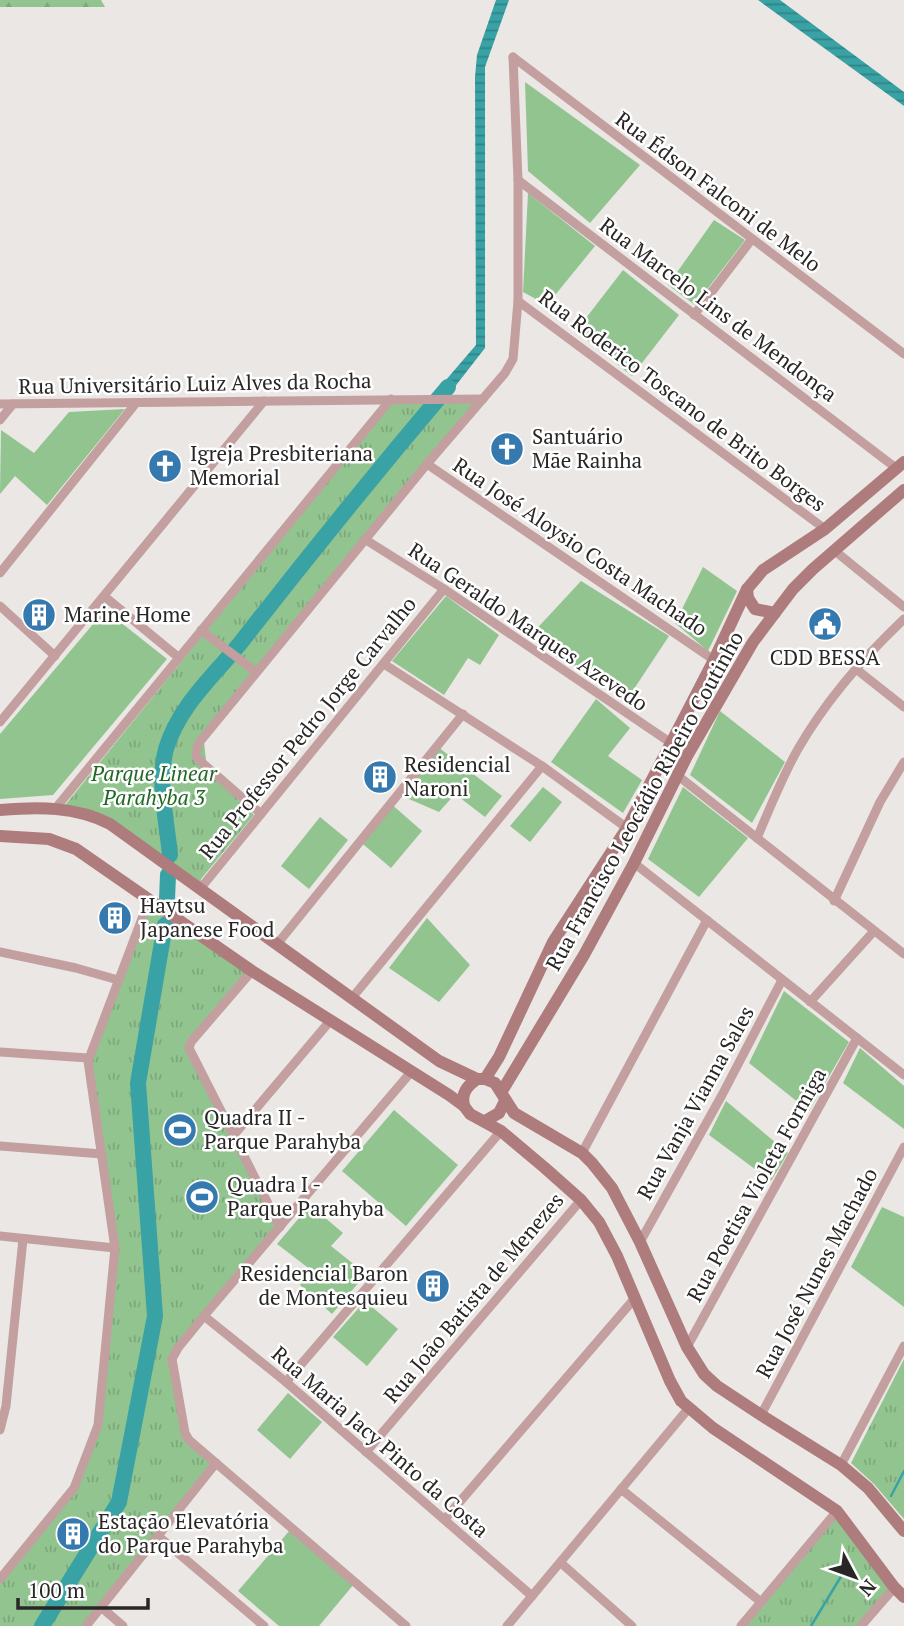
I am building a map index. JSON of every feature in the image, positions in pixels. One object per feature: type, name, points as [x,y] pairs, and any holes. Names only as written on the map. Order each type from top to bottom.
[{"type":"main road","name":"Rua Francisco Leocádio Ribeiro Coutinho","points":[[481,1079],[499,1057],[553,942],[627,828],[714,660],[747,589],[773,562],[825,529],[900,465]]},
{"type":"main road","name":"Rua Francisco Leocádio Ribeiro Coutinho","points":[[503,1096],[584,955],[634,863],[677,775],[753,642],[793,589],[904,490]]},
{"type":"main road","points":[[747,589],[748,598],[755,609],[775,613]]},
{"type":"main road","points":[[0,810],[55,809],[80,813],[110,824],[439,1061],[495,1083],[524,1121],[582,1153],[600,1171],[612,1188],[640,1242],[696,1364],[717,1386],[841,1465],[867,1488],[904,1531]]},
{"type":"main road","points":[[0,836],[49,839],[76,849],[252,971],[464,1106],[470,1114],[501,1131],[581,1199],[608,1237],[670,1381],[688,1409],[837,1511],[894,1588],[904,1597]]},
{"type":"main road","points":[[464,1106],[466,1089],[481,1079]]},
{"type":"main road","points":[[485,1121],[499,1113],[503,1096]]},
{"type":"street","name":"Rua Édson Falconi de Melo","points":[[518,180],[513,57],[904,354]]},
{"type":"street","points":[[261,814],[196,756],[198,744],[505,373],[513,359],[519,301],[518,180]]},
{"type":"street","name":"Rua Marcelo Lins de Mendonça","points":[[518,180],[694,315],[900,465]]},
{"type":"street","points":[[694,315],[752,239]]},
{"type":"street","name":"Rua Roderico Toscano de Brito Borges","points":[[519,301],[825,529]]},
{"type":"street","name":"Rua Universitário Luiz Alves da Rocha","points":[[0,404],[433,397],[483,399]]},
{"type":"street","points":[[55,809],[391,399]]},
{"type":"street","points":[[0,722],[264,401]]},
{"type":"street","points":[[0,573],[136,403]]},
{"type":"street","points":[[0,420],[13,404]]},
{"type":"street","name":"Rua José Aloysio Costa Machado","points":[[427,464],[714,660]]},
{"type":"street","name":"Rua Geraldo Marques Azevedo","points":[[366,540],[444,589],[671,743]]},
{"type":"street","points":[[835,551],[904,607]]},
{"type":"street","name":"Rua Professor Pedro Jorge Carvalho","points":[[200,889],[444,589]]},
{"type":"street","points":[[104,596],[178,657]]},
{"type":"street","points":[[0,606],[55,656]]},
{"type":"street","points":[[757,838],[797,751],[856,669],[904,619]]},
{"type":"street","points":[[201,630],[256,672]]},
{"type":"street","points":[[384,664],[542,766],[627,828]]},
{"type":"street","points":[[856,669],[904,708]]},
{"type":"street","points":[[278,943],[463,713]]},
{"type":"street","points":[[834,901],[880,802],[904,762]]},
{"type":"street","points":[[352,998],[542,766]]},
{"type":"street","points":[[677,775],[904,954]]},
{"type":"street","points":[[634,863],[904,1075]]},
{"type":"street","points":[[0,1579],[74,1488],[98,1425],[115,1248],[88,1058],[149,900]]},
{"type":"street","points":[[582,1153],[707,920]]},
{"type":"street","points":[[810,1002],[874,931]]},
{"type":"street","points":[[0,952],[118,980]]},
{"type":"street","points":[[252,971],[191,1042],[191,1053],[281,1227]]},
{"type":"street","name":"Rua Vanja Vianna Sales","points":[[640,1242],[782,980]]},
{"type":"street","points":[[233,1136],[330,1021]]},
{"type":"street","name":"Rua Poetisa Violeta Formiga","points":[[687,1347],[857,1038]]},
{"type":"street","points":[[0,1052],[88,1058]]},
{"type":"street","points":[[405,1626],[189,1440],[185,1433],[172,1359],[204,1316],[411,1072]]},
{"type":"street","points":[[286,1382],[501,1131]]},
{"type":"street","points":[[0,1146],[102,1154]]},
{"type":"street","name":"Rua José Nunes Machado","points":[[761,1415],[904,1147]]},
{"type":"street","name":"Rua João Batista de Menezes","points":[[366,1452],[581,1199]]},
{"type":"street","points":[[0,1236],[115,1248]]},
{"type":"street","points":[[0,1430],[6,1406],[23,1239]]},
{"type":"street","points":[[445,1520],[635,1298]]},
{"type":"street","name":"Rua Maria Jacy Pinto da Costa","points":[[204,1316],[286,1382],[532,1596]]},
{"type":"street","points":[[841,1465],[904,1346]]},
{"type":"street","points":[[507,1626],[688,1409]]},
{"type":"street","points":[[86,1626],[216,1463]]},
{"type":"street","points":[[621,1489],[761,1602]]},
{"type":"street","points":[[741,1626],[837,1511]]},
{"type":"street","points":[[158,1536],[264,1626]]},
{"type":"street","points":[[561,1563],[632,1626]]},
{"type":"street","points":[[861,1626],[894,1588]]},
{"type":"street","points":[[102,1607],[123,1626]]},
{"type":"green space","points":[[0,0],[101,0],[105,7],[0,7]]},
{"type":"green space","points":[[525,82],[640,165],[590,223],[528,171]]},
{"type":"green space","points":[[528,193],[595,246],[547,305],[523,292]]},
{"type":"green space","points":[[714,220],[745,240],[695,305],[668,285]]},
{"type":"green space","points":[[623,270],[679,315],[632,376],[576,331]]},
{"type":"green space","name":"Parque Linear Parahyba 3","points":[[482,401],[204,741],[207,770],[254,815],[201,879],[200,889],[110,824],[62,809],[391,403]]},
{"type":"green space","points":[[125,409],[47,505],[15,476],[0,494],[1,430],[34,453],[69,412]]},
{"type":"green space","points":[[703,567],[737,591],[708,651],[675,623]]},
{"type":"green space","points":[[581,581],[669,636],[626,701],[530,636]]},
{"type":"green space","points":[[446,596],[499,635],[480,665],[468,658],[444,695],[392,661]]},
{"type":"green space","points":[[105,610],[167,659],[53,795],[0,799],[0,734]]},
{"type":"green space","points":[[596,699],[630,728],[608,756],[642,780],[623,813],[551,762]]},
{"type":"green space","points":[[720,711],[785,762],[752,823],[690,775]]},
{"type":"green space","points":[[438,747],[502,796],[485,817],[455,794],[439,812],[402,796]]},
{"type":"green space","points":[[543,787],[562,802],[530,842],[510,826]]},
{"type":"green space","points":[[683,787],[748,838],[699,897],[648,859]]},
{"type":"green space","points":[[389,802],[422,831],[391,868],[357,839]]},
{"type":"green space","points":[[320,817],[348,840],[309,889],[281,866]]},
{"type":"green space","points":[[150,902],[250,970],[186,1047],[280,1228],[169,1358],[185,1439],[218,1467],[91,1626],[0,1626],[0,1576],[73,1485],[96,1427],[114,1251],[88,1060]]},
{"type":"green space","points":[[427,918],[470,965],[439,1002],[389,968]]},
{"type":"green space","points":[[784,991],[849,1042],[809,1111],[749,1063]]},
{"type":"green space","points":[[860,1048],[904,1086],[904,1129],[843,1083]]},
{"type":"green space","points":[[726,1101],[788,1153],[771,1181],[709,1135]]},
{"type":"green space","points":[[394,1110],[458,1165],[406,1226],[342,1171]]},
{"type":"green space","points":[[310,1205],[343,1233],[331,1246],[366,1274],[332,1314],[300,1285],[311,1270],[277,1244]]},
{"type":"green space","points":[[882,1207],[904,1217],[904,1307],[851,1267]]},
{"type":"green space","points":[[365,1301],[398,1329],[367,1366],[333,1337]]},
{"type":"green space","points":[[904,1359],[904,1519],[874,1484],[851,1463]]},
{"type":"green space","points":[[288,1393],[322,1422],[290,1459],[257,1430]]},
{"type":"green space","points":[[838,1513],[894,1587],[862,1626],[744,1626]]},
{"type":"green space","points":[[290,1530],[354,1584],[319,1626],[279,1626],[238,1591]]},
{"type":"water","points":[[496,0],[509,0],[485,67],[485,348],[443,402],[427,402],[476,345],[475,77],[477,55]]},
{"type":"water","points":[[758,0],[780,0],[904,92],[904,106]]},
{"type":"waterway","points":[[170,855],[162,775],[166,749],[180,718],[199,691],[448,387]]},
{"type":"waterway","points":[[167,900],[168,875]]},
{"type":"waterway","points":[[42,1626],[119,1502],[155,1316],[138,1083],[165,925]]},
{"type":"waterway","points":[[891,1496],[904,1471]]},
{"type":"waterway","points":[[811,1626],[848,1565]]},
{"type":"place","name":"Santuário Mãe Rainha","points":[[507,449]]},
{"type":"place","name":"Igreja Presbiteriana Memorial","points":[[165,466]]},
{"type":"place","name":"Marine Home","points":[[39,615]]},
{"type":"place","name":"CDD BESSA","points":[[825,624]]},
{"type":"place","name":"Residencial Naroni","points":[[380,777]]},
{"type":"place","name":"Haytsu Japanese Food","points":[[115,918]]},
{"type":"place","name":"Quadra II - Parque Parahyba","points":[[180,1130]]},
{"type":"place","name":"Quadra I - Parque Parahyba","points":[[202,1197]]},
{"type":"place","name":"Residencial Baron de Montesquieu","points":[[433,1286]]},
{"type":"place","name":"Estação Elevatória do Parque Parahyba","points":[[73,1534]]}]
